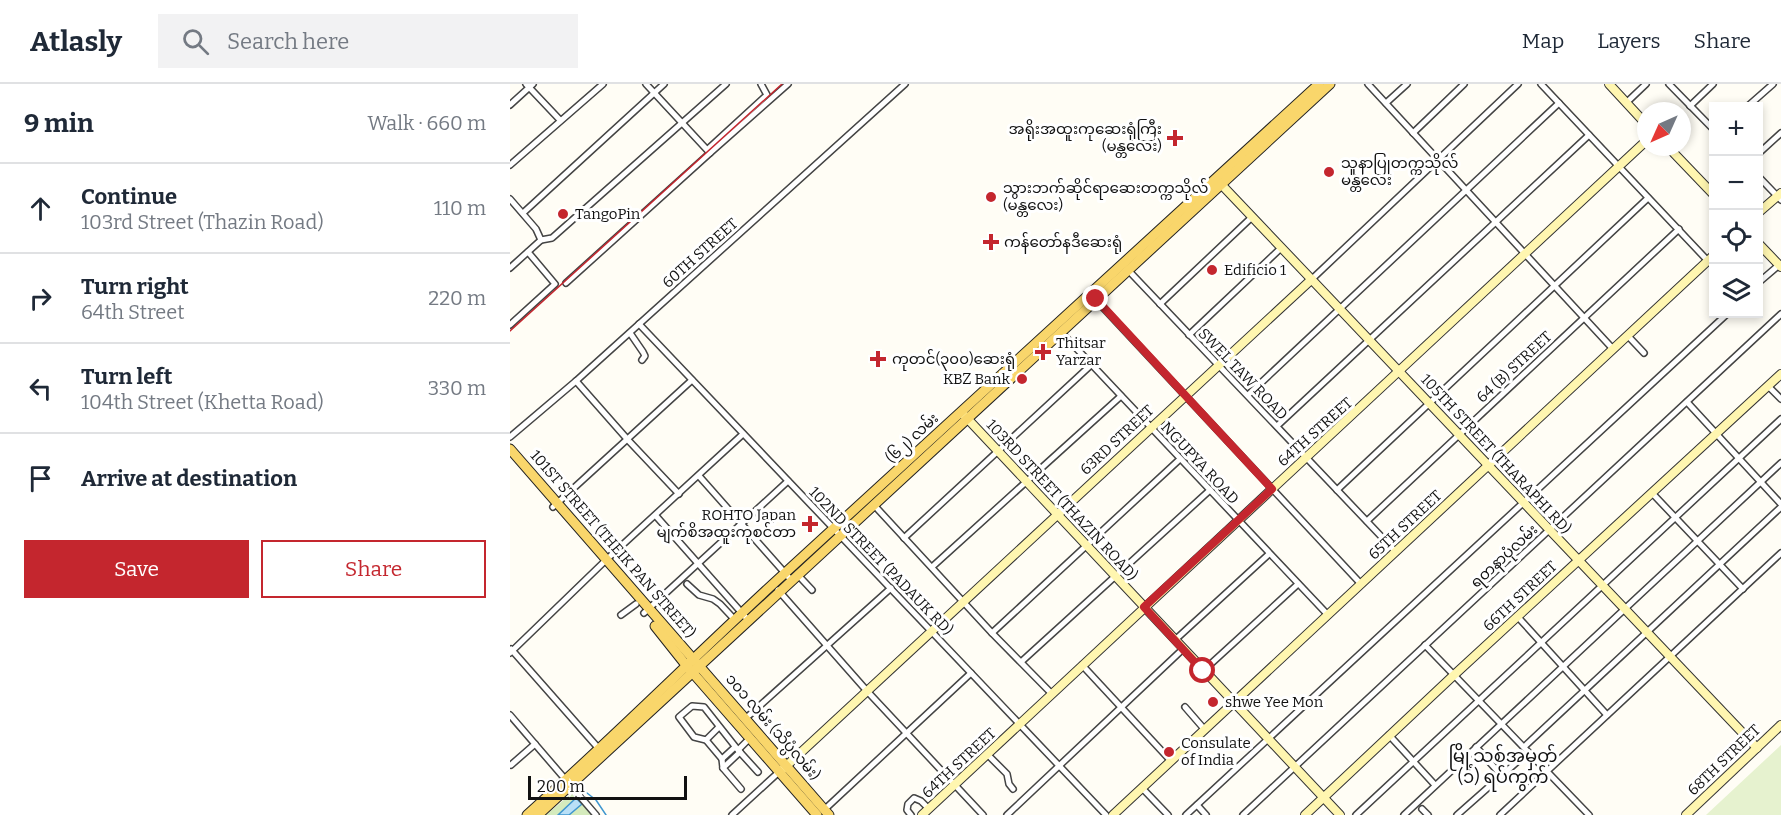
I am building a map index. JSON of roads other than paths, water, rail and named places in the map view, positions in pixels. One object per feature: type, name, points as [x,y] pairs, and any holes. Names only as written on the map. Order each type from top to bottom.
[{"type":"main road","name":"(၆၂) လမ်း","points":[[693,665],[749,621],[780,592],[791,575],[1094,297],[1319,84]]},
{"type":"main road","name":"(၆၂) လမ်း","points":[[1218,181],[1330,84]]},
{"type":"main road","name":"101ST STREET (THEIK PAN STREET)","points":[[510,449],[555,505],[693,665]]},
{"type":"main road","name":"101ST STREET (THEIK PAN STREET)","points":[[510,458],[555,505]]},
{"type":"main road","name":"101ST STREET (THEIK PAN STREET)","points":[[604,562],[636,604],[646,612]]},
{"type":"main road","name":"(၆၂) လမ်း","points":[[538,815],[693,665],[738,616],[772,584],[791,575]]},
{"type":"main road","name":"၁၀၁ လမ်း (သိပ္ပံလမ်း)","points":[[693,665],[822,814]]},
{"type":"main road","name":"၁၀၁ လမ်း (သိပ္ပံလမ်း)","points":[[742,722],[750,738],[783,768]]},
{"type":"main road","name":"(၆၂) လမ်း","points":[[527,815],[569,783]]},
{"type":"street","points":[[510,165],[603,84]]},
{"type":"street","points":[[646,84],[682,125],[709,151]]},
{"type":"street","points":[[523,213],[664,84]]},
{"type":"street","points":[[510,268],[541,240],[558,235],[726,84]]},
{"type":"street","points":[[761,84],[772,99]]},
{"type":"street","points":[[709,151],[788,84]]},
{"type":"street","name":"60TH STREET","points":[[510,437],[630,333],[905,84]]},
{"type":"street","points":[[1368,84],[1613,349]]},
{"type":"street","points":[[1386,103],[1407,84]]},
{"type":"street","points":[[1413,132],[1464,84]]},
{"type":"street","name":"63RD STREET","points":[[732,815],[1312,279],[1518,84]]},
{"type":"street","points":[[1541,84],[1678,229],[1709,256]]},
{"type":"street","points":[[1609,84],[1637,115]]},
{"type":"street","points":[[1626,103],[1646,84]]},
{"type":"street","points":[[1669,84],[1686,102]]},
{"type":"street","points":[[1691,105],[1713,84]]},
{"type":"street","points":[[1753,102],[1773,84]]},
{"type":"street","points":[[510,105],[529,85],[560,120]]},
{"type":"street","points":[[566,283],[767,94]]},
{"type":"street","points":[[1248,395],[1559,103]]},
{"type":"street","points":[[1691,107],[1709,126]]},
{"type":"street","points":[[1763,149],[1781,133]]},
{"type":"street","points":[[1277,426],[1589,135]]},
{"type":"street","name":"64TH STREET","points":[[926,812],[1637,149]]},
{"type":"street","points":[[1676,156],[1709,191]]},
{"type":"street","name":"105TH STREET (THARAPHI RD)","points":[[1218,181],[1757,748]]},
{"type":"street","points":[[1762,210],[1780,196],[1763,181]]},
{"type":"street","points":[[1337,490],[1648,198]]},
{"type":"street","points":[[510,199],[536,229],[541,240]]},
{"type":"street","points":[[1160,304],[1252,217]]},
{"type":"street","name":"64 (B) STREET","points":[[1366,521],[1678,229]]},
{"type":"street","points":[[1189,335],[1281,248]]},
{"type":"street","points":[[1763,248],[1780,266],[1763,279]]},
{"type":"street","points":[[510,325],[555,284],[528,252]]},
{"type":"street","name":"65TH STREET","points":[[1113,815],[1709,260]]},
{"type":"street","name":"SWEL TAW ROAD","points":[[1125,268],[1396,552]]},
{"type":"street","points":[[1094,297],[1361,584]]},
{"type":"street","name":"ရတနာပုံလမ်း","points":[[1243,815],[1781,314]]},
{"type":"street","points":[[1186,815],[1723,318]]},
{"type":"street","name":"102ND STREET (PADAUK RD)","points":[[639,324],[1106,815]]},
{"type":"street","name":"NGUPYA ROAD","points":[[1058,329],[1328,615]]},
{"type":"street","points":[[630,333],[645,356],[642,360]]},
{"type":"street","points":[[1628,336],[1644,353]]},
{"type":"street","points":[[904,538],[1091,365]]},
{"type":"street","name":"66TH STREET","points":[[1305,815],[1517,616],[1781,374]]},
{"type":"street","points":[[555,505],[692,380]]},
{"type":"street","points":[[576,381],[679,494]]},
{"type":"street","points":[[1768,386],[1781,399]]},
{"type":"street","points":[[932,567],[1121,396]]},
{"type":"street","points":[[1524,747],[1720,565],[1781,505],[1686,402]]},
{"type":"street","name":"103RD STREET (THAZIN ROAD)","points":[[964,416],[1340,815]]},
{"type":"street","points":[[1356,815],[1781,419]]},
{"type":"street","points":[[602,752],[511,650],[743,434]]},
{"type":"street","points":[[992,633],[1180,459]]},
{"type":"street","points":[[1404,815],[1781,463]]},
{"type":"street","points":[[699,476],[791,575],[812,590]]},
{"type":"street","points":[[646,612],[788,481]]},
{"type":"street","points":[[1021,663],[1209,490]]},
{"type":"street","points":[[1652,493],[1743,589]]},
{"type":"street","points":[[870,502],[1052,694]]},
{"type":"street","points":[[656,516],[699,564],[738,616]]},
{"type":"street","points":[[1500,815],[1781,553]]},
{"type":"street","points":[[1175,640],[1269,554]]},
{"type":"street","points":[[687,584],[699,595],[713,598],[749,621]]},
{"type":"street","points":[[772,584],[867,691],[983,815]]},
{"type":"street","points":[[1203,671],[1298,584]]},
{"type":"street","points":[[742,722],[891,588]]},
{"type":"street","points":[[621,615],[636,604]]},
{"type":"street","points":[[1517,616],[1607,715]]},
{"type":"street","points":[[1425,645],[1589,815]]},
{"type":"street","points":[[1007,815],[1183,649]]},
{"type":"street","points":[[1082,665],[1171,761]]},
{"type":"street","points":[[822,814],[906,732],[971,673]]},
{"type":"street","points":[[741,789],[723,768],[722,759],[706,740],[694,737],[679,717],[692,706],[702,706],[718,728],[758,772]]},
{"type":"street","points":[[1185,707],[1205,730]]},
{"type":"street","points":[[510,715],[596,815]]},
{"type":"street","name":"68TH STREET","points":[[1686,815],[1781,725]]},
{"type":"street","points":[[706,740],[718,728]]},
{"type":"street","points":[[1389,735],[1435,785]]},
{"type":"street","points":[[723,768],[750,738]]},
{"type":"street","points":[[511,765],[535,744]]},
{"type":"street","points":[[1476,747],[1502,776]]},
{"type":"street","points":[[722,759],[738,750]]},
{"type":"street","points":[[988,755],[1007,774],[1009,784],[1013,789]]},
{"type":"street","points":[[1457,815],[1517,762]]},
{"type":"street","points":[[1142,788],[1168,815]]},
{"type":"street","points":[[911,815],[907,810],[908,804],[914,798],[921,801],[926,812]]},
{"type":"street","points":[[1197,805],[1206,815]]},
{"type":"street","points":[[1422,808],[1428,815]]},
{"type":"water","points":[[576,798],[582,804],[569,815],[558,815]]},
{"type":"waterway","points":[[587,793],[596,800],[606,815]]},
{"type":"railway","points":[[510,331],[782,84]]},
{"type":"place","name":"အရိုးအထူးကုဆေးရုံကြီး (မန္တလေး)","points":[[1175,138]]},
{"type":"place","name":"သူနာပြုတက္ကသိုလ် မန္တလေး","points":[[1329,172]]},
{"type":"place","name":"သွားဘက်ဆိုင်ရာဆေးတက္ကသိုလ် (မန္တလေး)","points":[[991,197]]},
{"type":"place","name":"TangoPin","points":[[563,214]]},
{"type":"place","name":"ကန်တော်နဒီဆေးရုံ","points":[[991,242]]},
{"type":"place","name":"Edificio 1","points":[[1212,270]]},
{"type":"place","name":"Thitsar Yarzar","points":[[1043,352]]},
{"type":"place","name":"ကုတင်(၃၀၀)ဆေးရုံ","points":[[878,359]]},
{"type":"place","name":"KBZ Bank","points":[[1022,379]]},
{"type":"place","name":"ROHTO Japan မျက်စိအထူးကုစင်တာ","points":[[810,524]]},
{"type":"place","name":"shwe Yee Mon","points":[[1213,702]]},
{"type":"place","name":"Consulate of India","points":[[1169,752]]},
{"type":"district","name":"မြို့သစ်အမှတ် (၁) ရပ်ကွက်","points":[[1503,766]]}]
